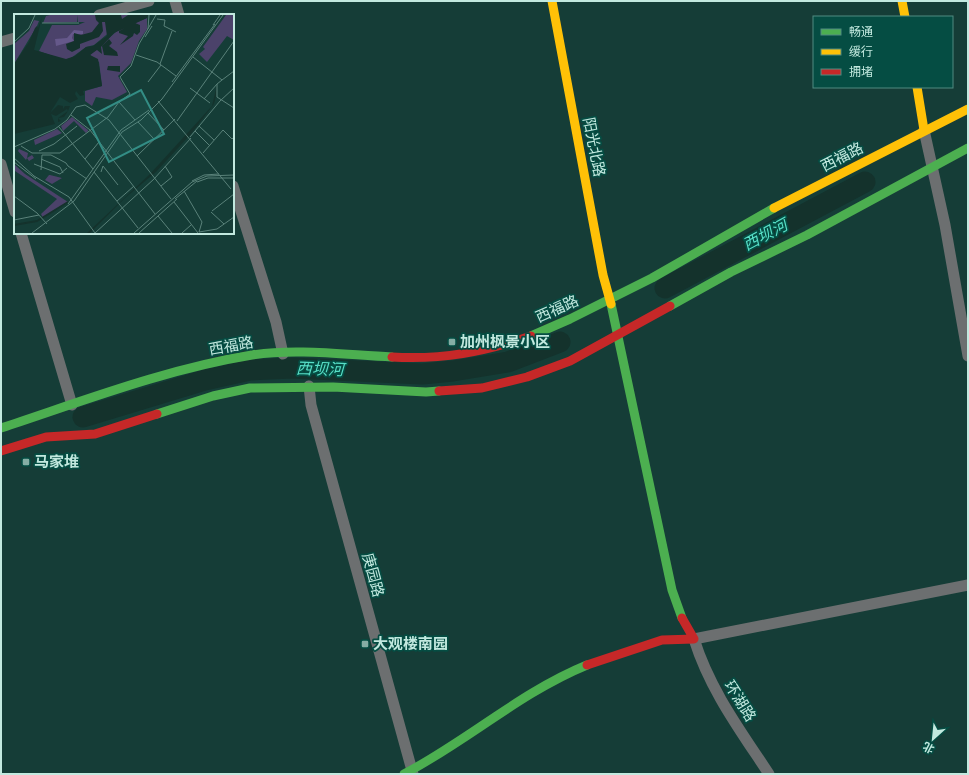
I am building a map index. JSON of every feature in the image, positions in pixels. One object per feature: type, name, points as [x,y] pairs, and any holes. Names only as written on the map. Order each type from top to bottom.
[{"type":"main road","name":"阳光北路","points":[[552,1],[603,275],[610,299],[672,590],[681,617],[694,639]]},
{"type":"main road","points":[[902,1],[905,16]]},
{"type":"main road","points":[[917,88],[924,130]]},
{"type":"main road","name":"西福路","points":[[1,428],[175,372],[253,355],[300,353],[407,358],[443,358],[478,352],[530,336],[570,319],[652,278],[772,209],[924,130],[968,109]]},
{"type":"main road","points":[[1,451],[46,437],[95,434],[213,396],[250,388],[309,386],[426,392],[482,388],[527,377],[570,361],[732,272],[808,235],[968,148]]},
{"type":"main road","name":"庚园路","points":[[409,773],[540,688],[564,675],[586,665],[662,640],[694,639]]},
{"type":"street","points":[[103,14],[149,1]]},
{"type":"street","points":[[175,1],[179,14]]},
{"type":"street","points":[[1,42],[14,38]]},
{"type":"street","points":[[924,130],[945,225],[968,356]]},
{"type":"street","points":[[1,164],[14,209]]},
{"type":"street","points":[[234,189],[276,322],[283,354]]},
{"type":"street","points":[[21,234],[72,406]]},
{"type":"street","name":"庚园路","points":[[309,386],[313,413],[409,773]]},
{"type":"street","points":[[694,639],[968,585]]},
{"type":"street","name":"环湖路","points":[[694,639],[702,665],[714,690],[769,774]]},
{"type":"waterway","name":"西坝河","points":[[665,288],[865,182]]},
{"type":"waterway","name":"西坝河","points":[[83,417],[205,380],[250,370],[292,368],[422,374],[453,371],[508,362],[560,342]]},
{"type":"traffic: fast","points":[[670,306],[731,272],[807,235],[968,148]]},
{"type":"traffic: fast","points":[[531,336],[570,319],[652,278],[774,208]]},
{"type":"traffic: fast","points":[[611,304],[672,590],[682,618]]},
{"type":"traffic: fast","points":[[1,428],[156,377],[220,361],[252,355],[304,352],[392,357]]},
{"type":"traffic: fast","points":[[157,414],[213,396],[250,388],[333,387],[426,392],[439,391]]},
{"type":"traffic: fast","points":[[404,774],[450,747],[539,689],[587,665]]},
{"type":"traffic: slow","points":[[552,1],[603,275],[611,304]]},
{"type":"traffic: slow","points":[[902,1],[905,16]]},
{"type":"traffic: slow","points":[[917,88],[924,130]]},
{"type":"traffic: slow","points":[[774,208],[968,109]]},
{"type":"traffic: jam","points":[[439,391],[482,388],[527,377],[570,361],[670,306]]},
{"type":"traffic: jam","points":[[392,357],[410,358],[463,354],[514,342],[531,336]]},
{"type":"traffic: jam","points":[[1,451],[46,437],[95,434],[157,414]]},
{"type":"traffic: jam","points":[[587,665],[662,640],[694,639],[682,618]]},
{"type":"place","name":"加州枫景小区","points":[[452,342]]},
{"type":"place","name":"马家堆","points":[[26,462]]},
{"type":"place","name":"大观楼南园","points":[[365,644]]}]
